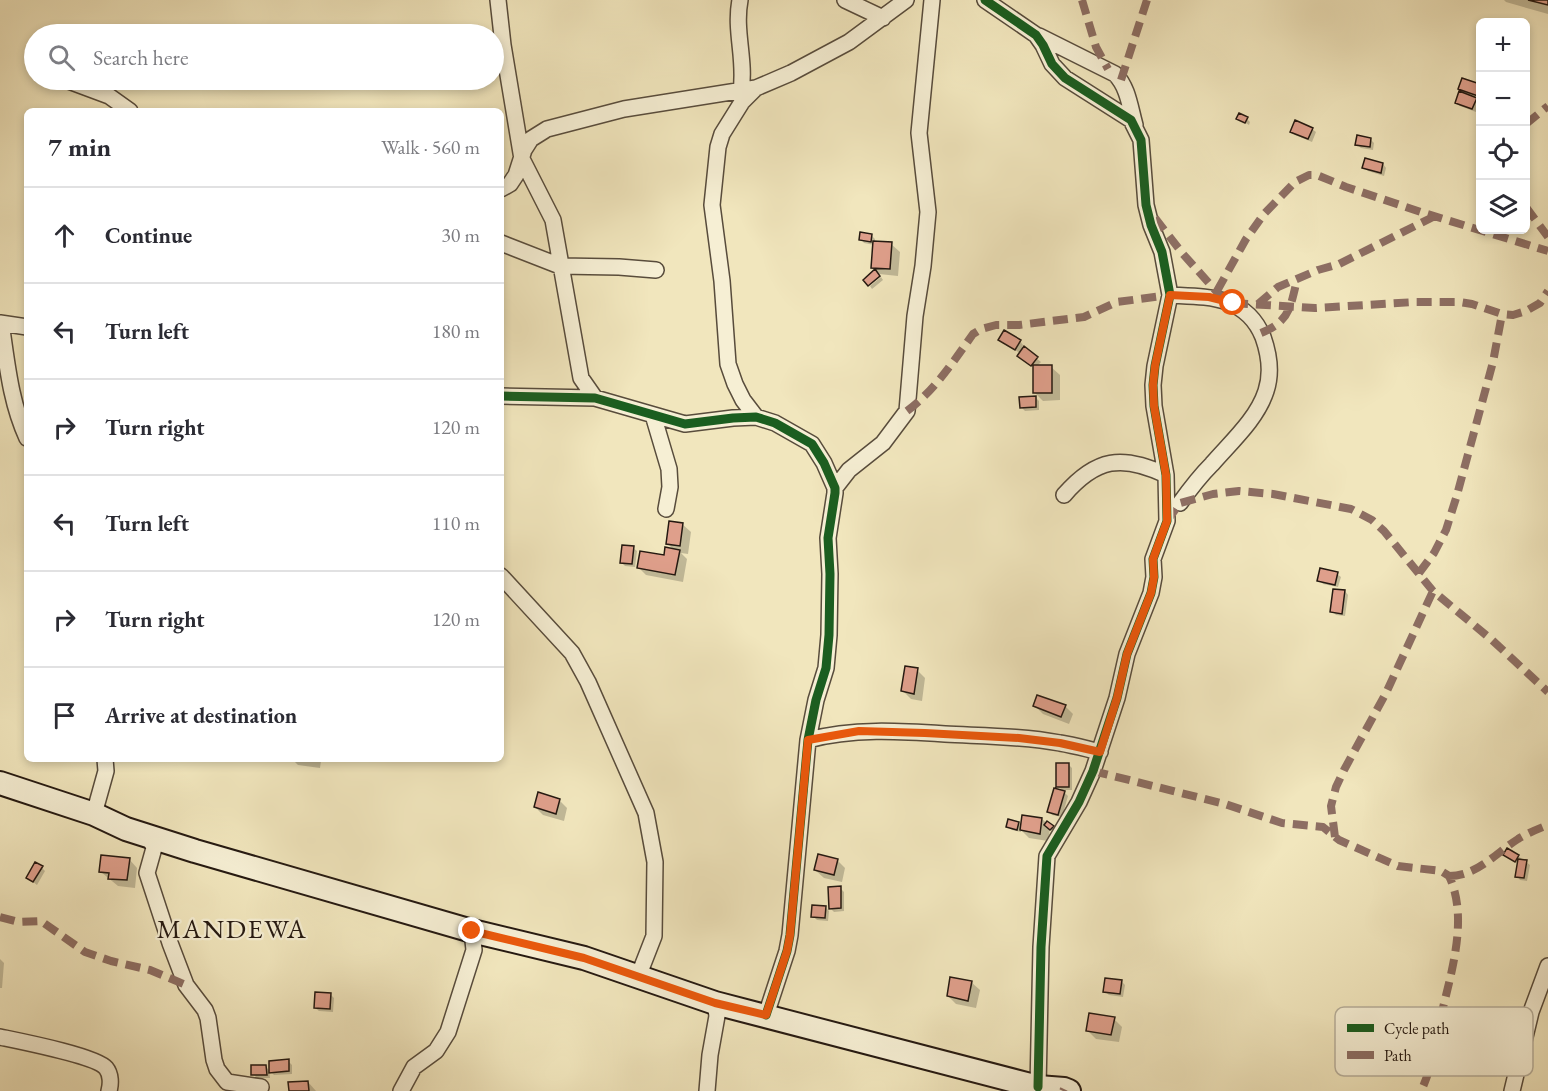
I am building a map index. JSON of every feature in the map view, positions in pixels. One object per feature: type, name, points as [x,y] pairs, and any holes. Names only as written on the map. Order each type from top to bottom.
[{"type":"main road","points":[[0,783],[94,814],[126,829],[206,854],[472,931],[584,958],[715,1003],[1038,1087],[1069,1091]]},
{"type":"street","points":[[498,0],[501,24]]},
{"type":"street","points":[[740,0],[737,18],[749,90],[722,134],[718,147],[712,205],[722,281],[728,364],[743,400],[756,417]]},
{"type":"street","points":[[845,0],[883,18]]},
{"type":"street","points":[[504,187],[510,184],[516,175],[524,150],[531,139],[547,129],[624,109],[749,90],[791,73],[849,42],[906,0]]},
{"type":"street","points":[[766,1015],[790,935],[808,740],[816,699],[826,669],[830,574],[828,538],[835,488],[849,470],[883,443],[907,411],[915,316],[928,212],[919,133],[932,0]]},
{"type":"street","points":[[986,0],[1036,35],[1116,74],[1121,80],[1141,140],[1146,206],[1162,252],[1170,295],[1153,385],[1154,406],[1166,475],[1167,521],[1153,559],[1154,577],[1151,593],[1127,654],[1117,698],[1094,771],[1079,802],[1047,856],[1041,947],[1038,1087]]},
{"type":"street","points":[[1036,35],[1052,64],[1065,78],[1124,114],[1137,129]]},
{"type":"street","points":[[504,51],[522,159],[554,220],[560,266],[581,378],[595,398]]},
{"type":"street","points":[[93,90],[109,96],[126,108]]},
{"type":"street","points":[[504,244],[560,266],[656,270]]},
{"type":"street","points":[[1170,295],[1209,297],[1233,303],[1250,316],[1269,352],[1267,390],[1259,406],[1180,503]]},
{"type":"street","points":[[24,327],[0,323],[24,420]]},
{"type":"street","points":[[504,396],[595,398],[685,424],[727,418],[756,417],[775,423],[812,444],[835,488]]},
{"type":"street","points":[[653,415],[669,469],[670,487],[666,509]]},
{"type":"street","points":[[1064,495],[1088,470],[1106,464],[1126,462],[1142,464],[1166,475]]},
{"type":"street","points":[[504,579],[572,653],[588,682],[646,813],[655,862],[654,936],[638,977]]},
{"type":"street","points":[[808,740],[859,731],[925,733],[1019,738],[1060,743],[1100,752]]},
{"type":"street","points":[[94,814],[106,771],[105,762]]},
{"type":"street","points":[[149,836],[154,848],[147,873],[186,985],[205,1010],[208,1018],[217,1069],[226,1082],[261,1087]]},
{"type":"street","points":[[401,1091],[414,1067],[436,1051],[448,1032],[474,950],[472,931]]},
{"type":"street","points":[[1533,1007],[1548,966]]},
{"type":"street","points":[[707,1091],[717,1016],[715,1003]]},
{"type":"street","points":[[0,1037],[100,1064],[106,1068],[110,1076],[109,1091]]},
{"type":"street","points":[[1512,1091],[1516,1076]]},
{"type":"building","points":[[1528,0],[1548,0],[1548,5]]},
{"type":"building","points":[[1462,78],[1476,83],[1476,95],[1458,89]]},
{"type":"building","points":[[1459,91],[1476,98],[1472,109],[1455,103]]},
{"type":"building","points":[[1239,113],[1248,117],[1245,123],[1236,119]]},
{"type":"building","points":[[1295,120],[1313,128],[1308,139],[1290,132]]},
{"type":"building","points":[[1357,135],[1371,138],[1370,147],[1355,145]]},
{"type":"building","points":[[1365,158],[1383,163],[1381,173],[1362,168]]},
{"type":"building","points":[[860,232],[872,234],[871,242],[859,240]]},
{"type":"building","points":[[873,241],[892,242],[890,269],[871,268]]},
{"type":"building","points":[[875,269],[880,276],[868,286],[863,280]]},
{"type":"building","points":[[1004,330],[1021,340],[1015,350],[998,340]]},
{"type":"building","points":[[1024,346],[1038,357],[1031,366],[1017,356]]},
{"type":"building","points":[[1033,365],[1052,365],[1052,393],[1033,393]]},
{"type":"building","points":[[1036,396],[1036,407],[1020,408],[1019,397]]},
{"type":"building","points":[[669,521],[683,523],[680,546],[666,544]]},
{"type":"building","points":[[622,545],[634,546],[632,564],[620,563]]},
{"type":"building","points":[[665,547],[680,550],[675,575],[637,568],[640,551],[664,555]]},
{"type":"building","points":[[1320,568],[1338,572],[1335,585],[1317,581]]},
{"type":"building","points":[[1333,589],[1345,590],[1342,614],[1330,612]]},
{"type":"building","points":[[905,666],[918,668],[914,694],[901,691]]},
{"type":"building","points":[[1037,695],[1066,705],[1061,717],[1033,706]]},
{"type":"building","points":[[1056,763],[1069,763],[1069,787],[1056,787]]},
{"type":"building","points":[[1054,788],[1065,791],[1058,815],[1047,812]]},
{"type":"building","points":[[538,792],[560,799],[556,814],[534,807]]},
{"type":"building","points":[[1022,815],[1042,818],[1040,834],[1020,830]]},
{"type":"building","points":[[1008,819],[1019,822],[1017,830],[1006,827]]},
{"type":"building","points":[[1047,821],[1054,826],[1050,830],[1044,825]]},
{"type":"building","points":[[1507,848],[1519,855],[1515,862],[1503,855]]},
{"type":"building","points":[[818,854],[838,859],[834,875],[814,870]]},
{"type":"building","points":[[101,855],[130,858],[127,880],[108,879],[109,873],[99,872]]},
{"type":"building","points":[[1518,859],[1527,860],[1524,878],[1515,877]]},
{"type":"building","points":[[35,862],[43,866],[33,882],[26,878]]},
{"type":"building","points":[[841,886],[841,908],[829,909],[828,887]]},
{"type":"building","points":[[812,905],[826,906],[825,918],[811,917]]},
{"type":"building","points":[[950,977],[972,981],[968,1001],[947,996]]},
{"type":"building","points":[[1105,978],[1122,980],[1120,994],[1103,992]]},
{"type":"building","points":[[315,992],[331,993],[330,1009],[314,1008]]},
{"type":"building","points":[[1089,1013],[1115,1017],[1111,1035],[1086,1031]]},
{"type":"building","points":[[289,1059],[289,1071],[269,1073],[269,1061]]},
{"type":"building","points":[[251,1065],[266,1065],[267,1075],[251,1075]]},
{"type":"building","points":[[308,1081],[309,1091],[289,1091],[288,1082]]},
{"type":"marked path","points":[[1082,0],[1096,47],[1108,69]]},
{"type":"marked path","points":[[1121,80],[1147,0]]},
{"type":"marked path","points":[[1530,121],[1548,106]]},
{"type":"marked path","points":[[1217,291],[1246,239],[1264,214],[1295,182],[1309,175],[1317,175],[1421,212],[1548,251]]},
{"type":"marked path","points":[[1530,212],[1548,237]]},
{"type":"marked path","points":[[1258,304],[1278,287],[1339,264],[1435,216]]},
{"type":"marked path","points":[[1155,218],[1224,300]]},
{"type":"marked path","points":[[1261,333],[1278,324],[1283,318],[1290,306],[1297,280]]},
{"type":"marked path","points":[[1233,303],[1315,308],[1415,302],[1460,302],[1513,315],[1540,303],[1548,291]]},
{"type":"marked path","points":[[907,411],[935,385],[973,334],[981,329],[996,325],[1019,325],[1084,317],[1117,302],[1170,295]]},
{"type":"marked path","points":[[1419,573],[1434,553],[1446,530],[1493,362],[1502,314]]},
{"type":"marked path","points":[[1167,521],[1180,503],[1213,494],[1239,491],[1273,494],[1351,509],[1372,520],[1384,531],[1433,591],[1492,640],[1548,692]]},
{"type":"marked path","points":[[1335,837],[1331,806],[1336,787],[1386,693],[1433,591]]},
{"type":"marked path","points":[[1093,771],[1225,804],[1282,823],[1323,827],[1339,840],[1398,866],[1441,871],[1449,876],[1455,892],[1458,927],[1453,964],[1443,1007]]},
{"type":"marked path","points":[[1449,876],[1477,868],[1518,839],[1548,825]]},
{"type":"marked path","points":[[0,917],[19,922],[41,921],[85,952],[150,970],[186,985]]},
{"type":"marked path","points":[[1421,1091],[1427,1076]]},
{"type":"cycle path","points":[[985,0],[1036,35],[1052,64],[1065,78],[1131,120],[1141,140],[1146,205],[1162,252],[1170,295],[1153,385],[1154,406],[1166,475],[1167,521],[1153,559],[1154,577],[1151,593],[1127,654],[1117,698],[1093,771],[1079,802],[1047,856],[1041,947],[1038,1087]]},
{"type":"cycle path","points":[[504,396],[595,398],[685,424],[756,417],[775,423],[812,444],[824,463],[835,488],[828,538],[830,574],[826,668],[816,700],[808,740],[790,935],[766,1015]]},
{"type":"district","name":"MANDEWA","points":[[232,929]]},
{"type":"route","points":[[472,931],[584,958],[715,1003],[766,1015],[790,935],[808,740],[859,731],[925,733],[1019,738],[1060,743],[1100,752],[1117,698],[1127,654],[1151,593],[1154,577],[1153,559],[1167,521],[1166,475],[1154,406],[1153,385],[1170,295],[1209,297],[1233,303]]}]
